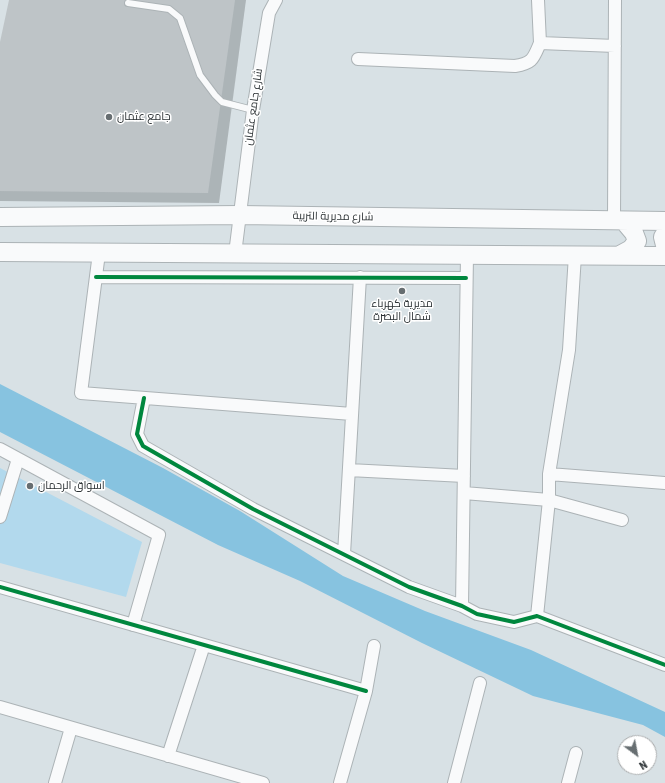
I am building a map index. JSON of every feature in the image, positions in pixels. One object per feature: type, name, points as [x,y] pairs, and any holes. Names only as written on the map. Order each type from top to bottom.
[{"type":"main road","name":"شارع مديرية التربية","points":[[0,217],[240,215],[665,221]]},
{"type":"main road","points":[[619,221],[634,233],[637,241],[631,249],[620,255]]},
{"type":"main road","points":[[665,234],[663,237],[665,245]]},
{"type":"main road","points":[[0,252],[665,256]]},
{"type":"street","name":"شارع جامع عثمان","points":[[234,254],[253,110],[269,13],[276,0]]},
{"type":"street","points":[[358,59],[515,66],[527,64],[534,56],[540,44],[538,0]]},
{"type":"street","points":[[616,0],[615,46],[619,221]]},
{"type":"street","points":[[540,44],[615,46]]},
{"type":"street","points":[[99,253],[81,393],[352,414]]},
{"type":"street","points":[[462,606],[467,255]]},
{"type":"street","points":[[537,616],[549,500],[549,474],[569,350],[574,255]]},
{"type":"street","points":[[96,277],[466,278]]},
{"type":"street","points":[[344,554],[360,278]]},
{"type":"street","points":[[144,398],[137,434],[144,446],[254,509],[409,587],[462,606],[477,614],[514,622],[537,616],[665,665]]},
{"type":"street","points":[[0,449],[159,535],[133,625]]},
{"type":"street","points":[[0,518],[18,458]]},
{"type":"street","points":[[349,470],[464,476]]},
{"type":"street","points":[[549,474],[665,483]]},
{"type":"street","points":[[464,493],[549,500],[622,520]]},
{"type":"street","points":[[0,587],[366,691]]},
{"type":"street","points":[[168,756],[204,645]]},
{"type":"street","points":[[340,783],[366,691],[374,646]]},
{"type":"street","points":[[454,783],[480,683]]},
{"type":"street","points":[[0,707],[262,783]]},
{"type":"street","points":[[56,783],[71,728]]},
{"type":"street","points":[[568,783],[576,753]]},
{"type":"lane","points":[[128,3],[169,9],[180,18],[200,75],[215,95],[222,102],[253,110]]},
{"type":"shaded area","points":[[0,384],[163,468],[240,511],[343,576],[425,611],[531,650],[665,712],[665,737],[643,725],[533,696],[422,643],[300,581],[218,545],[0,432]]},
{"type":"shaded area","points":[[0,468],[142,542],[126,597],[0,563]]},
{"type":"building","name":"جامع عثمان","points":[[9,0],[235,0],[208,193],[0,191],[0,42]]},
{"type":"cycle path","points":[[96,277],[466,278]]},
{"type":"cycle path","points":[[144,398],[137,434],[143,446],[253,509],[409,587],[462,606],[477,614],[514,622],[537,616],[665,665]]},
{"type":"cycle path","points":[[0,587],[366,691]]},
{"type":"place","name":"جامع عثمان","points":[[109,117]]},
{"type":"place","name":"مديرية كهرباء شمال البصرة","points":[[402,291]]},
{"type":"place","name":"اسواق الرحمان","points":[[30,486]]}]
